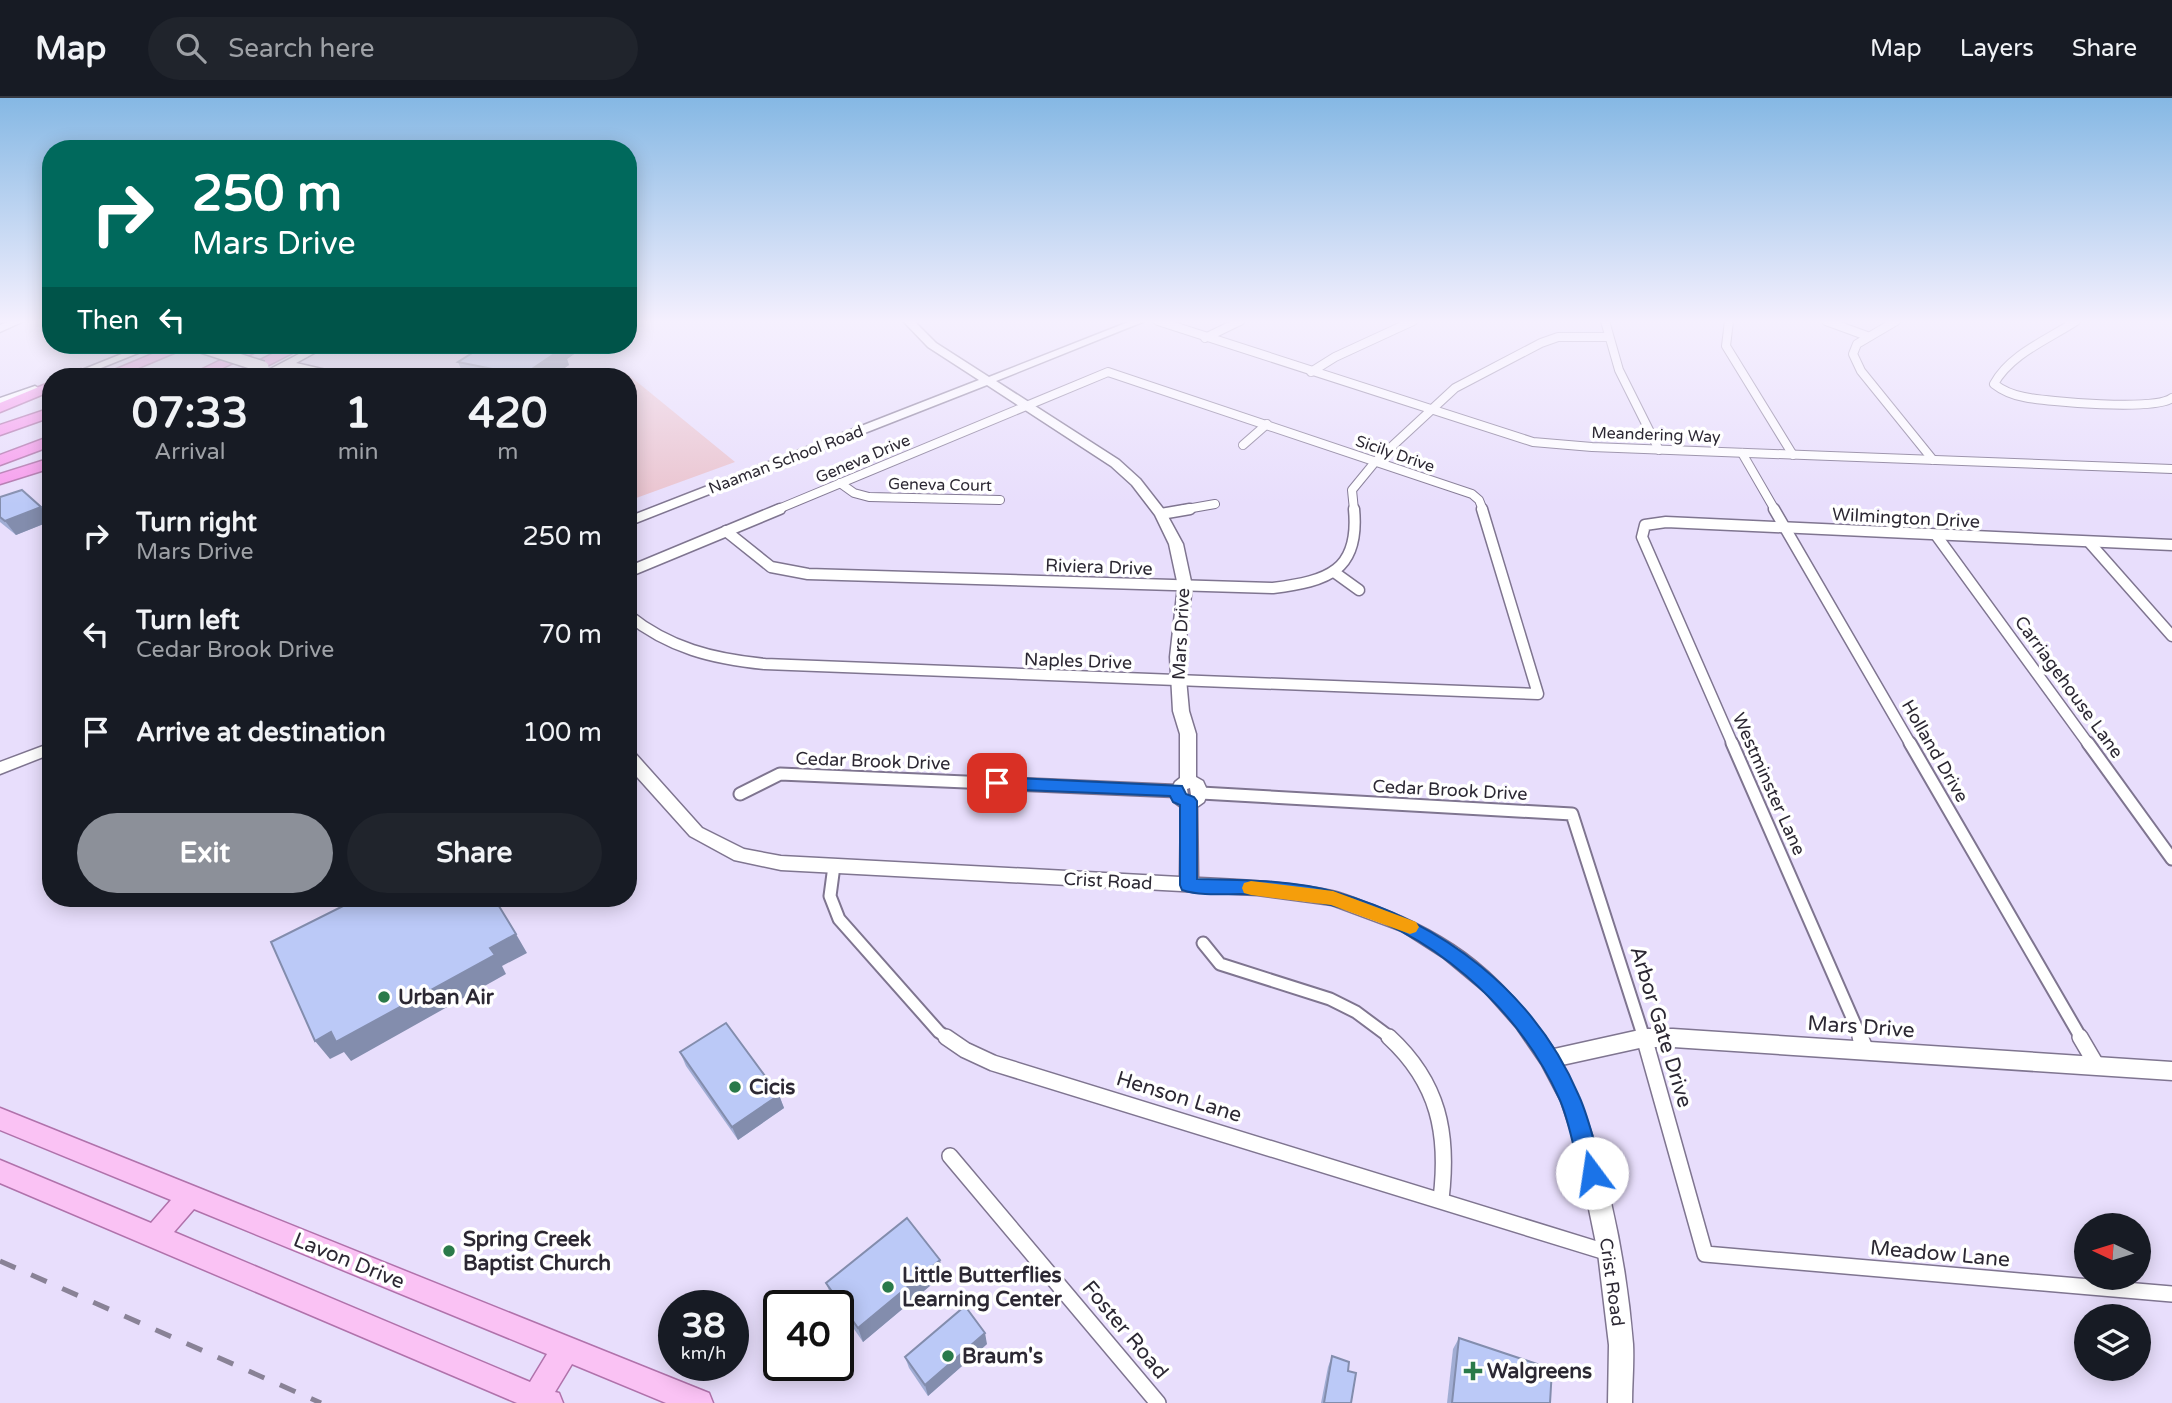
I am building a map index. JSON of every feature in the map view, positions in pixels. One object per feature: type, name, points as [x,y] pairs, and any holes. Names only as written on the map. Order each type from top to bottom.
[{"type":"highway","points":[[0,408],[42,389]]},
{"type":"highway","points":[[0,416],[42,400]]},
{"type":"highway","points":[[0,430],[42,415]]},
{"type":"highway","points":[[1,460],[42,438]]},
{"type":"highway","points":[[1,460],[42,444]]},
{"type":"highway","points":[[1,460],[42,453]]},
{"type":"highway","points":[[0,481],[42,466]]},
{"type":"main road","name":"Lavon Drive","points":[[0,1119],[699,1403]]},
{"type":"main road","points":[[0,1171],[542,1400],[565,1349]]},
{"type":"main road","points":[[155,1236],[190,1196]]},
{"type":"street","name":"Naaman School Road","points":[[637,507],[971,382]]},
{"type":"street","name":"Naaman School Road","points":[[637,518],[971,382]]},
{"type":"street","name":"Mars Drive","points":[[987,382],[1115,463],[1136,482],[1161,514],[1176,544],[1185,586],[1178,641],[1177,680],[1181,711],[1188,734],[1189,885]]},
{"type":"street","name":"Geneva Drive","points":[[637,568],[1084,382]]},
{"type":"street","name":"Sicily Drive","points":[[1138,382],[1472,494],[1479,499],[1538,694]]},
{"type":"street","name":"Meandering Way","points":[[1343,382],[1533,442],[1659,450],[2172,469]]},
{"type":"street","points":[[1359,590],[1334,572],[1346,561],[1356,542],[1352,489],[1375,462],[1430,409],[1467,382]]},
{"type":"street","points":[[1625,382],[1659,450]]},
{"type":"street","points":[[1748,382],[1793,455]]},
{"type":"street","points":[[1870,382],[1933,460]]},
{"type":"street","points":[[1995,382],[1998,390],[2007,394],[2046,400],[2152,404],[2167,402],[2172,398]]},
{"type":"street","points":[[0,402],[42,388]]},
{"type":"street","points":[[1243,445],[1267,425]]},
{"type":"street","name":"Holland Drive","points":[[1742,453],[2096,1066]]},
{"type":"street","points":[[2160,469],[2172,481]]},
{"type":"street","name":"Geneva Court","points":[[840,483],[854,493],[869,497],[1000,500]]},
{"type":"street","points":[[1161,514],[1215,504]]},
{"type":"street","name":"Wilmington Drive","points":[[1642,531],[1645,525],[1666,522],[2172,545]]},
{"type":"street","name":"Riviera Drive","points":[[726,531],[763,561],[782,571],[856,576],[1273,588],[1307,583],[1334,572]]},
{"type":"street","name":"Westminster Lane","points":[[1642,531],[1866,1050]]},
{"type":"street","name":"Carriagehouse Lane","points":[[1936,535],[2172,859]]},
{"type":"street","points":[[2089,542],[2172,636]]},
{"type":"street","name":"Naples Drive","points":[[637,623],[675,646],[725,661],[1538,694]]},
{"type":"street","points":[[0,768],[42,752]]},
{"type":"street","name":"Crist Road","points":[[637,766],[696,832],[740,855],[782,863],[1257,888],[1333,898],[1408,926],[1451,953],[1492,986],[1523,1021],[1549,1059],[1570,1099],[1586,1146],[1609,1253],[1620,1345],[1620,1403]]},
{"type":"street","name":"Cedar Brook Drive","points":[[740,794],[780,774],[1189,792],[1572,814]]},
{"type":"street","name":"Arbor Gate Drive","points":[[1572,814],[1644,1038],[1705,1254]]},
{"type":"street","name":"Henson Lane","points":[[834,866],[830,896],[839,919],[939,1031],[965,1050],[993,1063],[1609,1253]]},
{"type":"street","points":[[1203,943],[1221,964],[1343,1003],[1372,1020],[1399,1046],[1424,1077],[1438,1112],[1446,1148],[1441,1199]]},
{"type":"street","name":"Mars Drive","points":[[1549,1059],[1644,1038],[2172,1071]]},
{"type":"street","name":"Foster Road","points":[[950,1156],[1158,1403]]},
{"type":"street","name":"Meadow Lane","points":[[1705,1254],[2172,1294]]},
{"type":"shaded area","points":[[637,382],[637,382],[735,462],[637,498]]},
{"type":"building","points":[[22,490],[41,507],[5,521],[0,517],[0,497]]},
{"type":"building","name":"Urban Air","points":[[341,907],[500,907],[516,934],[490,948],[495,955],[336,1042],[331,1032],[315,1041],[271,942]]},
{"type":"building","name":"Cicis","points":[[726,1023],[779,1095],[732,1127],[680,1052]]},
{"type":"building","name":"Little Butterflies Learning Center","points":[[907,1218],[940,1260],[858,1328],[854,1322],[854,1290],[831,1290],[826,1283]]},
{"type":"building","name":"Braum's","points":[[965,1306],[985,1333],[925,1385],[905,1357]]},
{"type":"building","name":"Walgreens","points":[[1459,1338],[1552,1369],[1550,1403],[1452,1403]]},
{"type":"building","points":[[1332,1356],[1349,1362],[1348,1371],[1356,1373],[1351,1403],[1324,1403]]},
{"type":"railway","points":[[0,1261],[321,1403]]},
{"type":"slow traffic","points":[[1251,888],[1333,898],[1410,927]]},
{"type":"place","name":"Urban Air","points":[[384,997]]},
{"type":"place","name":"Cicis","points":[[735,1087]]},
{"type":"place","name":"Spring Creek Baptist Church","points":[[449,1251]]},
{"type":"place","name":"Little Butterflies Learning Center","points":[[888,1287]]},
{"type":"place","name":"Braum's","points":[[948,1356]]},
{"type":"place","name":"Walgreens","points":[[1473,1371]]},
{"type":"route","points":[[997,783],[1176,791],[1179,798],[1189,801],[1189,885],[1257,888],[1333,898],[1408,926],[1451,953],[1492,986],[1523,1021],[1549,1059],[1570,1099],[1592,1173]]}]
